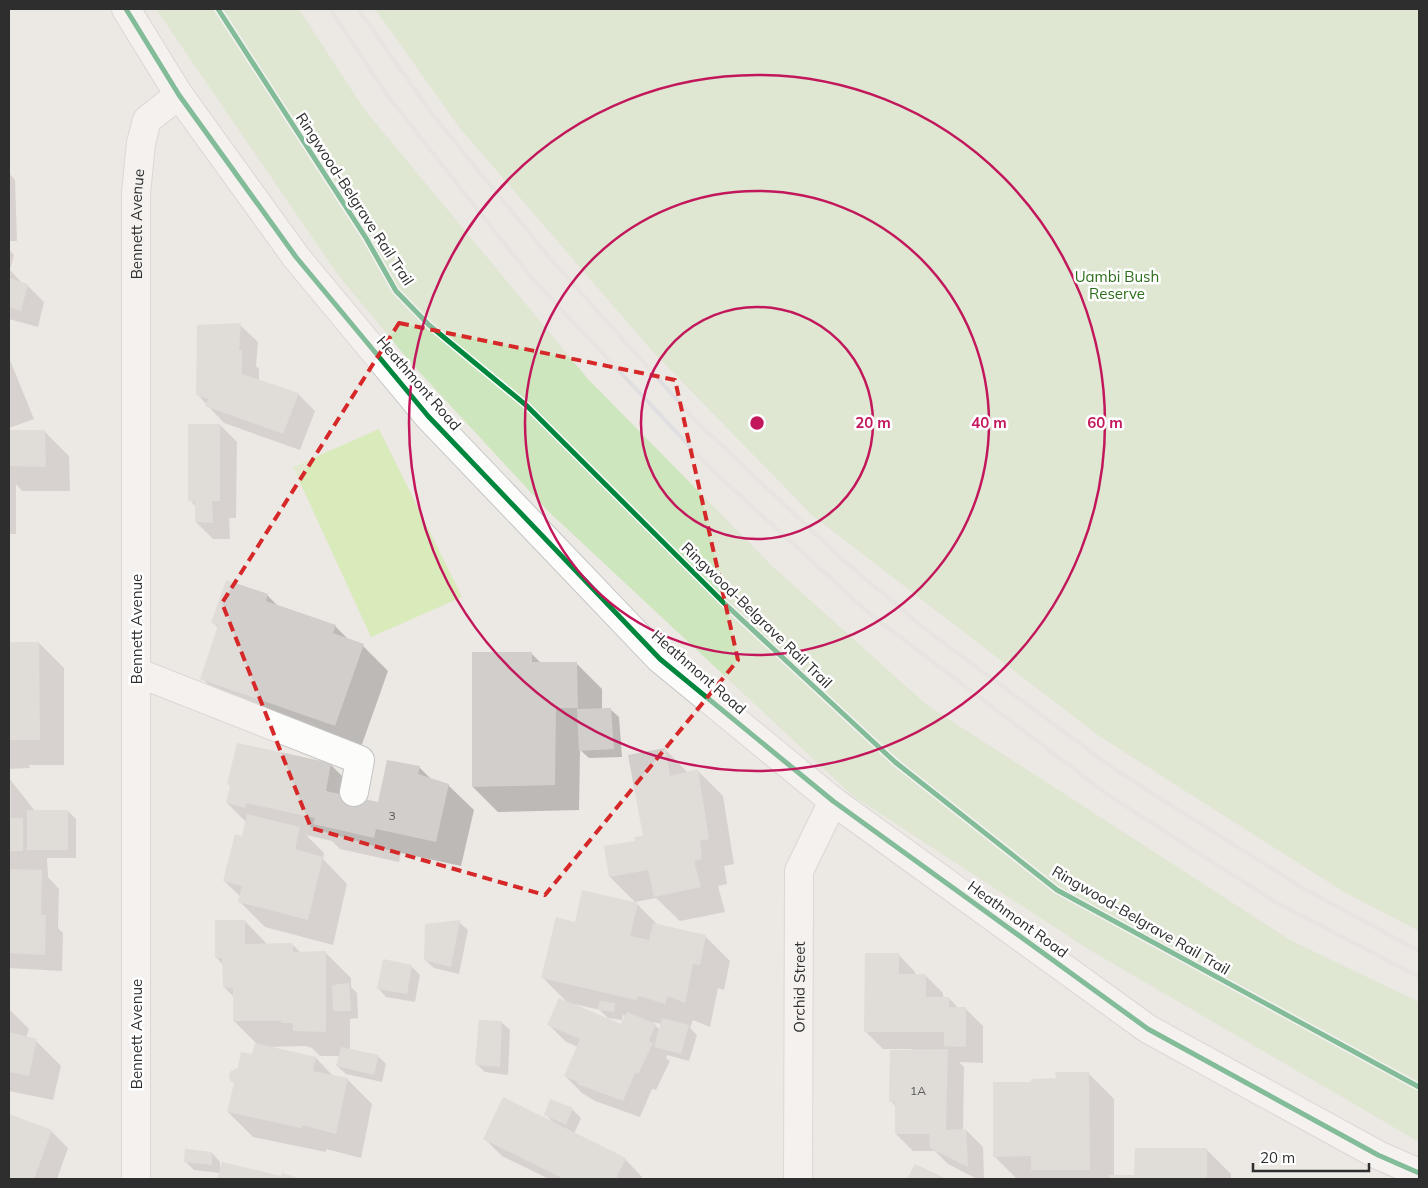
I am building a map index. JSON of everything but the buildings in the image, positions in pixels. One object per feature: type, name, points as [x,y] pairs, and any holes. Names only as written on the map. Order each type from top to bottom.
[{"type":"street","name":"Heathmont Road","points":[[126,9],[179,95],[296,257],[428,416],[660,659],[833,801],[1148,1028],[1378,1155],[1419,1173]]},
{"type":"street","name":"Bennett Avenue","points":[[136,1179],[136,194],[141,143],[147,120],[179,95]]},
{"type":"street","points":[[136,672],[360,760],[354,792]]},
{"type":"street","name":"Orchid Street","points":[[798,1179],[799,871],[833,801]]},
{"type":"highlighted area","points":[[399,323],[675,380],[738,660],[545,895],[311,828],[222,603]]},
{"type":"green space","points":[[156,9],[299,9],[364,109],[588,379],[772,566],[927,705],[1290,940],[1419,1002],[1419,1142],[1088,949],[853,796],[548,511],[411,363],[338,275]]},
{"type":"green space","name":"Uambi Bush Reserve","points":[[375,9],[1419,9],[1419,931],[1344,892],[1099,736],[813,516],[653,352],[459,127]]},
{"type":"green space","points":[[379,429],[462,597],[371,637],[293,467]]},
{"type":"railway","points":[[330,9],[386,94],[532,278],[710,468],[870,614],[1108,795],[1272,900],[1419,977]]},
{"type":"railway","points":[[358,9],[432,114],[549,257],[696,421],[843,560],[929,632],[1117,771],[1301,887],[1419,951]]},
{"type":"cycle path","points":[[126,9],[179,95],[296,257],[428,416],[660,659],[833,801],[1148,1029],[1378,1155],[1419,1173]]},
{"type":"cycle path","name":"Ringwood-Belgrave Rail Trail","points":[[218,9],[366,238],[396,291],[429,325],[527,406],[725,604],[895,762],[1057,890],[1419,1087]]}]
